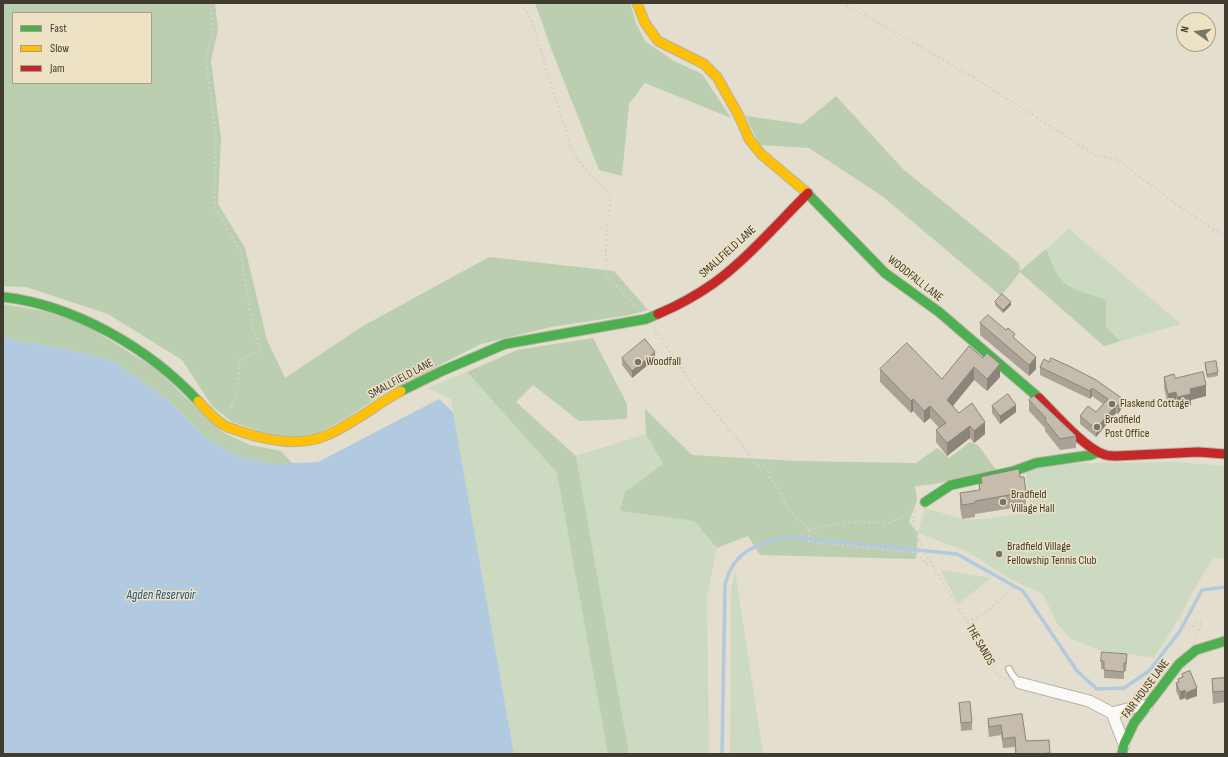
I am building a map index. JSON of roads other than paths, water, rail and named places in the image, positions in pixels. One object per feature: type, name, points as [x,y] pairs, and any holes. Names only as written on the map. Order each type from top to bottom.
[{"type":"street","name":"WOODFALL LANE","points":[[637,3],[644,23],[658,41],[704,64],[717,77],[739,116],[748,139],[761,154],[808,193],[885,273],[939,312],[1026,386],[1083,440],[1098,452],[1105,455],[1116,456],[1198,452],[1225,454]]},
{"type":"street","name":"SMALLFIELD LANE","points":[[3,296],[28,301],[70,314],[137,349],[186,387],[209,413],[225,426],[259,438],[299,442],[325,436],[349,424],[393,395],[442,371],[505,344],[646,319],[674,307],[714,283],[738,263],[808,193]]},
{"type":"street","points":[[925,502],[951,485],[1014,472],[1036,462],[1091,455],[1098,452]]},
{"type":"street","name":"FAIR HOUSE LANE","points":[[1123,749],[1134,723],[1179,664],[1196,650],[1225,641]]},
{"type":"street","points":[[1020,682],[1089,701],[1112,713],[1139,706],[1147,706]]},
{"type":"street","points":[[1112,713],[1123,749]]},
{"type":"lane","points":[[1009,669],[1012,676],[1020,682]]},
{"type":"water","name":"Agden Reservoir","points":[[3,336],[13,340],[66,349],[113,361],[168,400],[206,438],[237,456],[272,464],[318,462],[439,399],[453,412],[514,754],[3,754]]},
{"type":"waterway","points":[[722,754],[725,585],[729,573],[740,557],[747,551],[765,543],[787,537],[957,554],[1023,591],[1077,671],[1097,689],[1124,688],[1149,671],[1180,631],[1202,590],[1225,587]]},
{"type":"place","name":"Woodfall","points":[[638,362]]},
{"type":"place","name":"Flaskend Cottage","points":[[1112,404]]},
{"type":"place","name":"Bradfield Post Office","points":[[1097,427]]},
{"type":"place","name":"Bradfield Village Hall","points":[[1003,502]]},
{"type":"place","name":"Bradfield Village Fellowship Tennis Club","points":[[999,554]]}]
